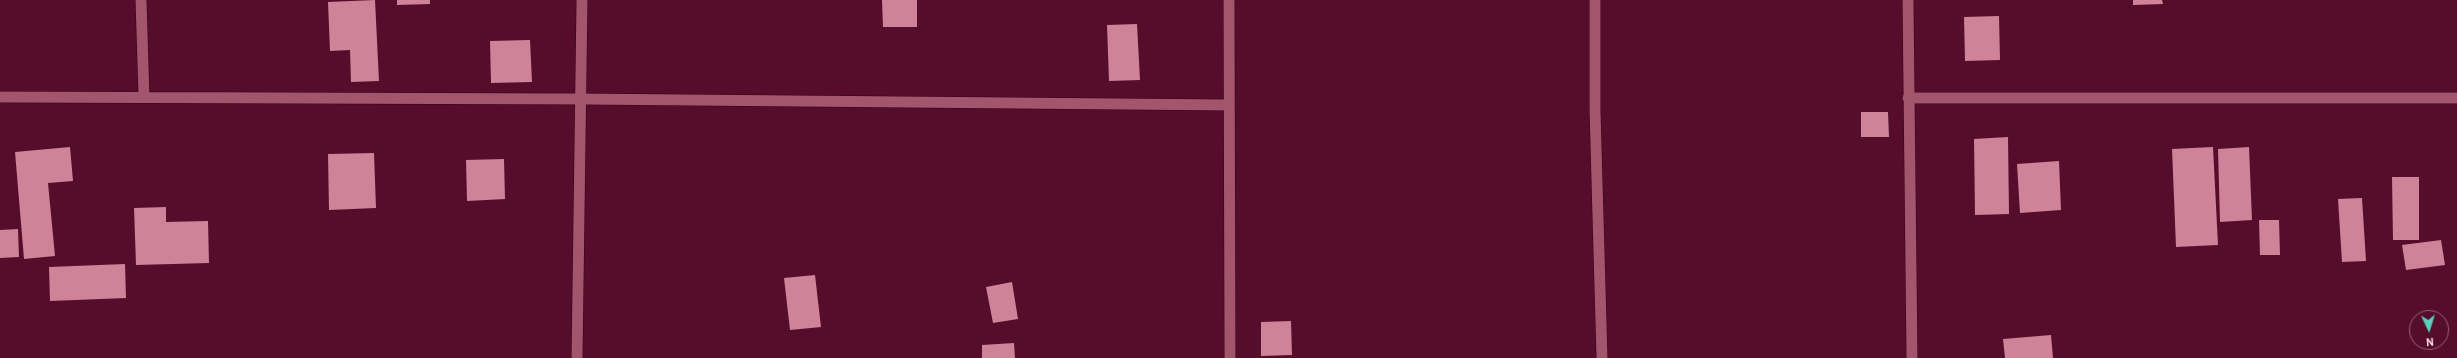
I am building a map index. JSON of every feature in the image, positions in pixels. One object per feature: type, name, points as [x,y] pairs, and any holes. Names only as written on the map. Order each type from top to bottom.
[{"type":"street","points":[[141,0],[144,97]]},
{"type":"street","points":[[577,358],[582,0]]},
{"type":"street","points":[[1229,0],[1230,358]]},
{"type":"street","points":[[1595,0],[1594,110],[1602,358]]},
{"type":"street","points":[[1908,0],[1912,358]]},
{"type":"street","points":[[0,97],[580,99],[1229,105]]},
{"type":"street","points":[[1908,98],[2457,98]]},
{"type":"building","points":[[375,0],[379,81],[351,82],[350,50],[330,51],[328,2]]},
{"type":"building","points":[[397,0],[430,0],[430,4],[397,5]]},
{"type":"building","points":[[882,0],[917,0],[917,27],[883,27]]},
{"type":"building","points":[[2133,0],[2162,0],[2163,4],[2133,5]]},
{"type":"building","points":[[1999,16],[2000,60],[1965,61],[1964,17]]},
{"type":"building","points":[[1137,24],[1140,80],[1109,81],[1107,25]]},
{"type":"building","points":[[530,40],[532,82],[491,83],[490,41]]},
{"type":"building","points":[[1861,112],[1888,112],[1889,137],[1861,137]]},
{"type":"building","points":[[2008,137],[2009,214],[1975,215],[1974,139]]},
{"type":"building","points":[[70,147],[73,181],[48,183],[55,256],[24,259],[15,152]]},
{"type":"building","points":[[2213,147],[2218,245],[2176,247],[2172,149]]},
{"type":"building","points":[[2249,147],[2252,220],[2220,222],[2218,149]]},
{"type":"building","points":[[374,153],[376,208],[329,210],[328,154]]},
{"type":"building","points":[[504,159],[505,199],[467,201],[466,160]]},
{"type":"building","points":[[2059,161],[2061,210],[2020,213],[2017,164]]},
{"type":"building","points":[[2392,177],[2419,177],[2419,240],[2393,240]]},
{"type":"building","points":[[2362,198],[2366,261],[2342,262],[2338,199]]},
{"type":"building","points":[[166,207],[166,222],[208,221],[209,263],[136,265],[134,208]]},
{"type":"building","points":[[2259,220],[2279,220],[2280,255],[2260,255]]},
{"type":"building","points":[[18,229],[19,257],[0,258],[0,230]]},
{"type":"building","points":[[2441,240],[2445,265],[2406,270],[2402,245]]},
{"type":"building","points":[[125,264],[126,298],[50,301],[49,267]]},
{"type":"building","points":[[815,275],[821,327],[790,330],[784,278]]},
{"type":"building","points":[[1012,282],[1018,319],[993,323],[986,287]]},
{"type":"building","points":[[1291,321],[1292,355],[1261,356],[1261,322]]},
{"type":"building","points":[[2051,335],[2053,358],[2005,358],[2003,339]]},
{"type":"building","points":[[1014,343],[1015,358],[982,358],[982,345]]}]
